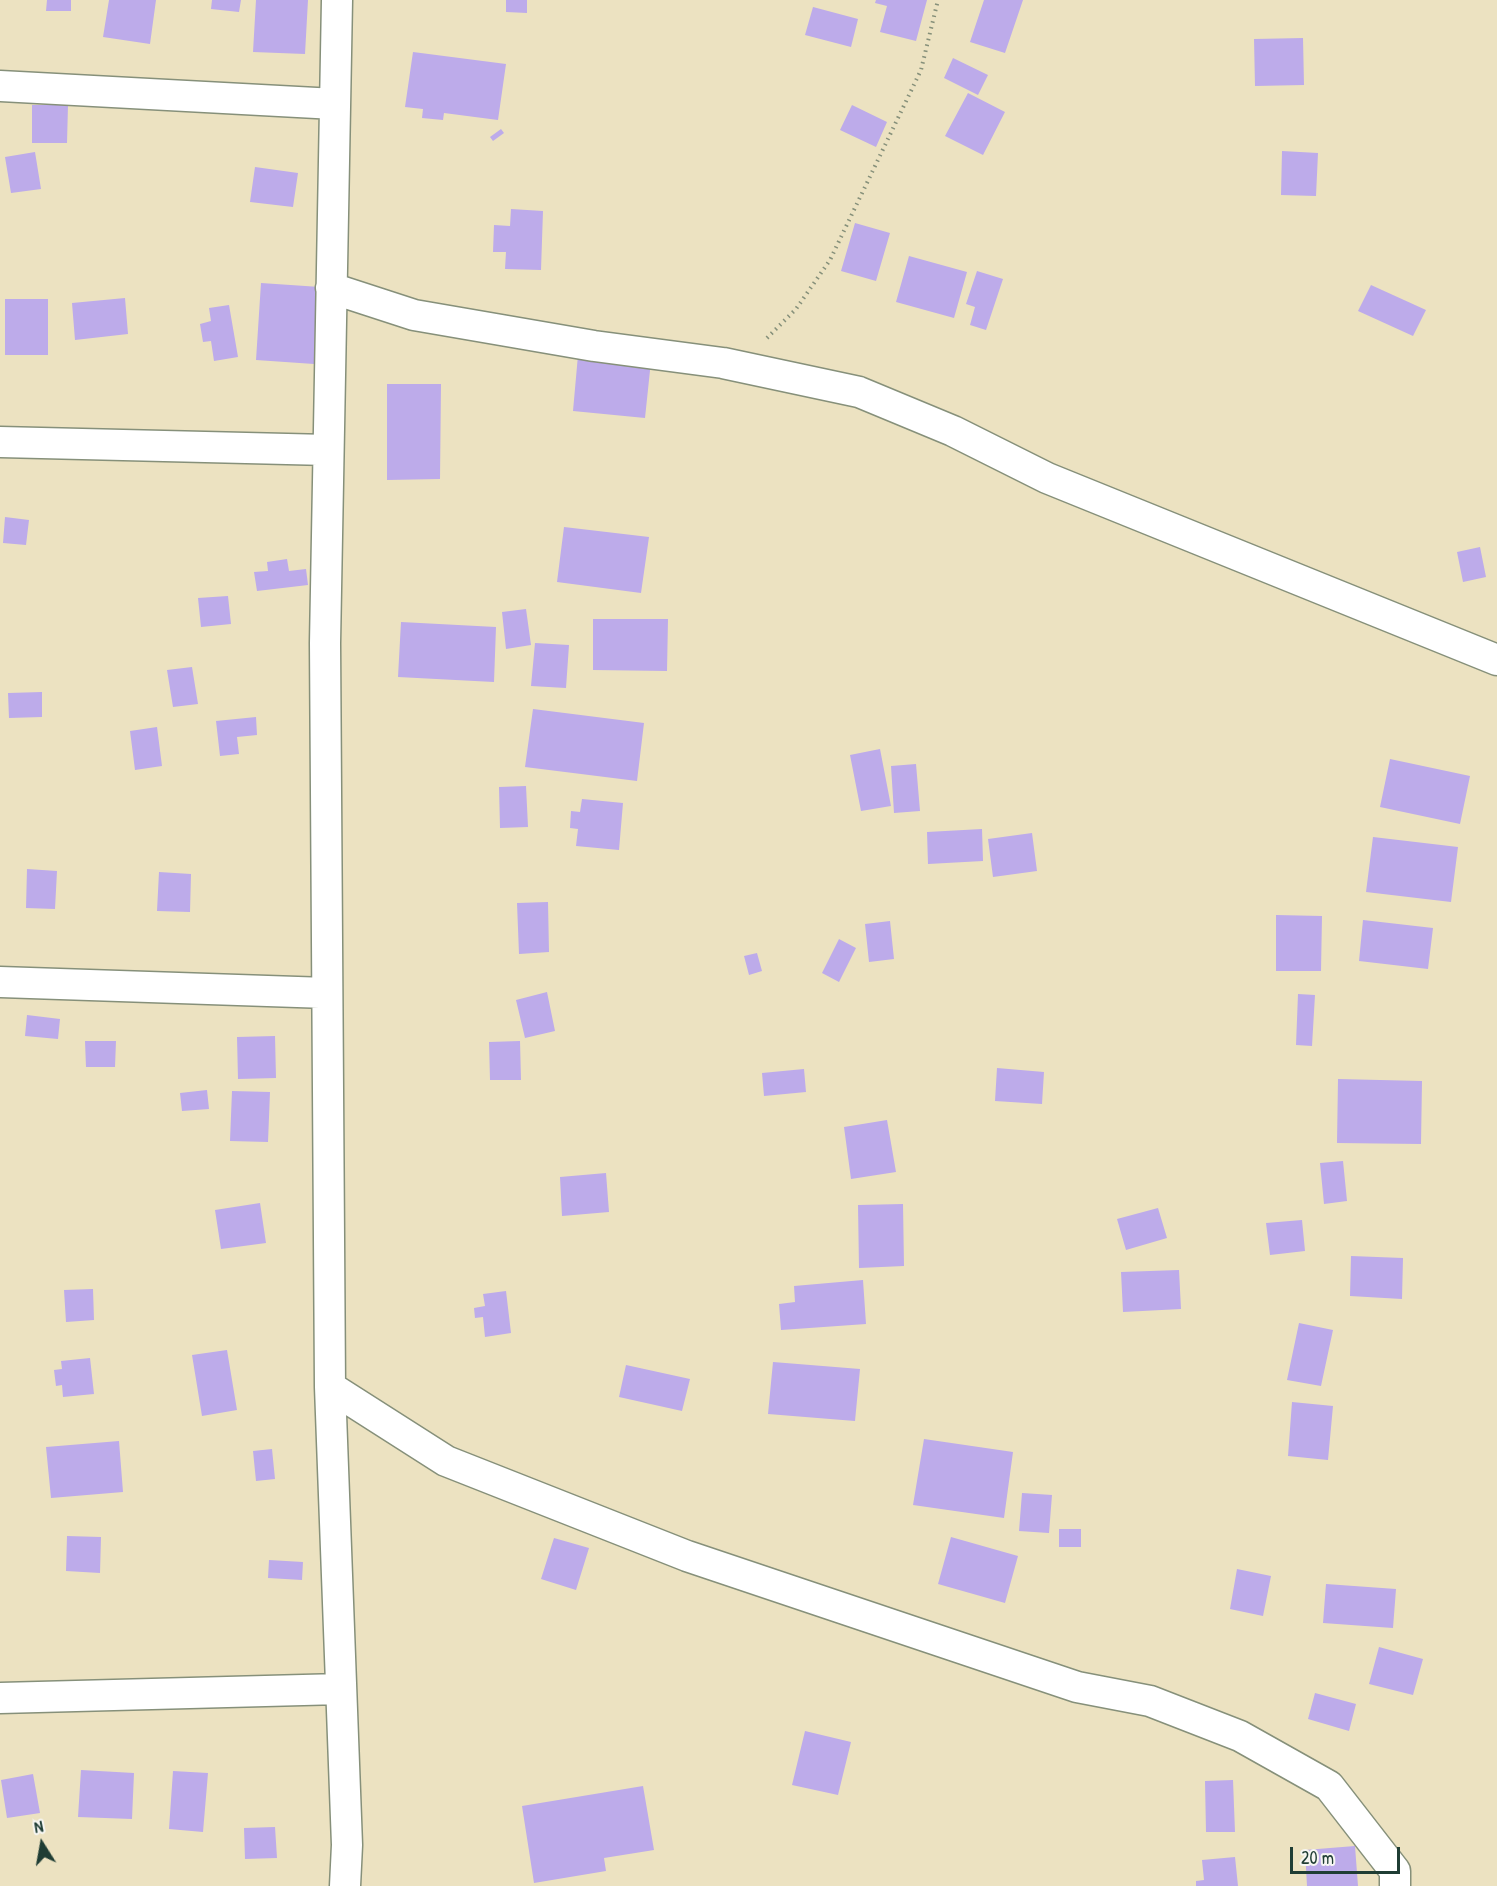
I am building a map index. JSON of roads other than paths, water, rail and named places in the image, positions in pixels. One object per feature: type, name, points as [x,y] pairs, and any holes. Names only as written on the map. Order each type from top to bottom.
[{"type":"street","points":[[337,0],[325,643],[330,1387],[347,1845],[345,1886]]},
{"type":"street","points":[[0,86],[335,104]]},
{"type":"street","points":[[331,288],[414,315],[594,346],[723,363],[859,392],[953,431],[1047,478],[1497,660]]},
{"type":"street","points":[[0,442],[328,450]]},
{"type":"street","points":[[0,982],[327,993]]},
{"type":"street","points":[[330,1387],[446,1461],[687,1556],[1077,1687],[1150,1701],[1240,1736],[1329,1786],[1395,1872],[1395,1886]]},
{"type":"street","points":[[8,1693],[341,1689]]}]
